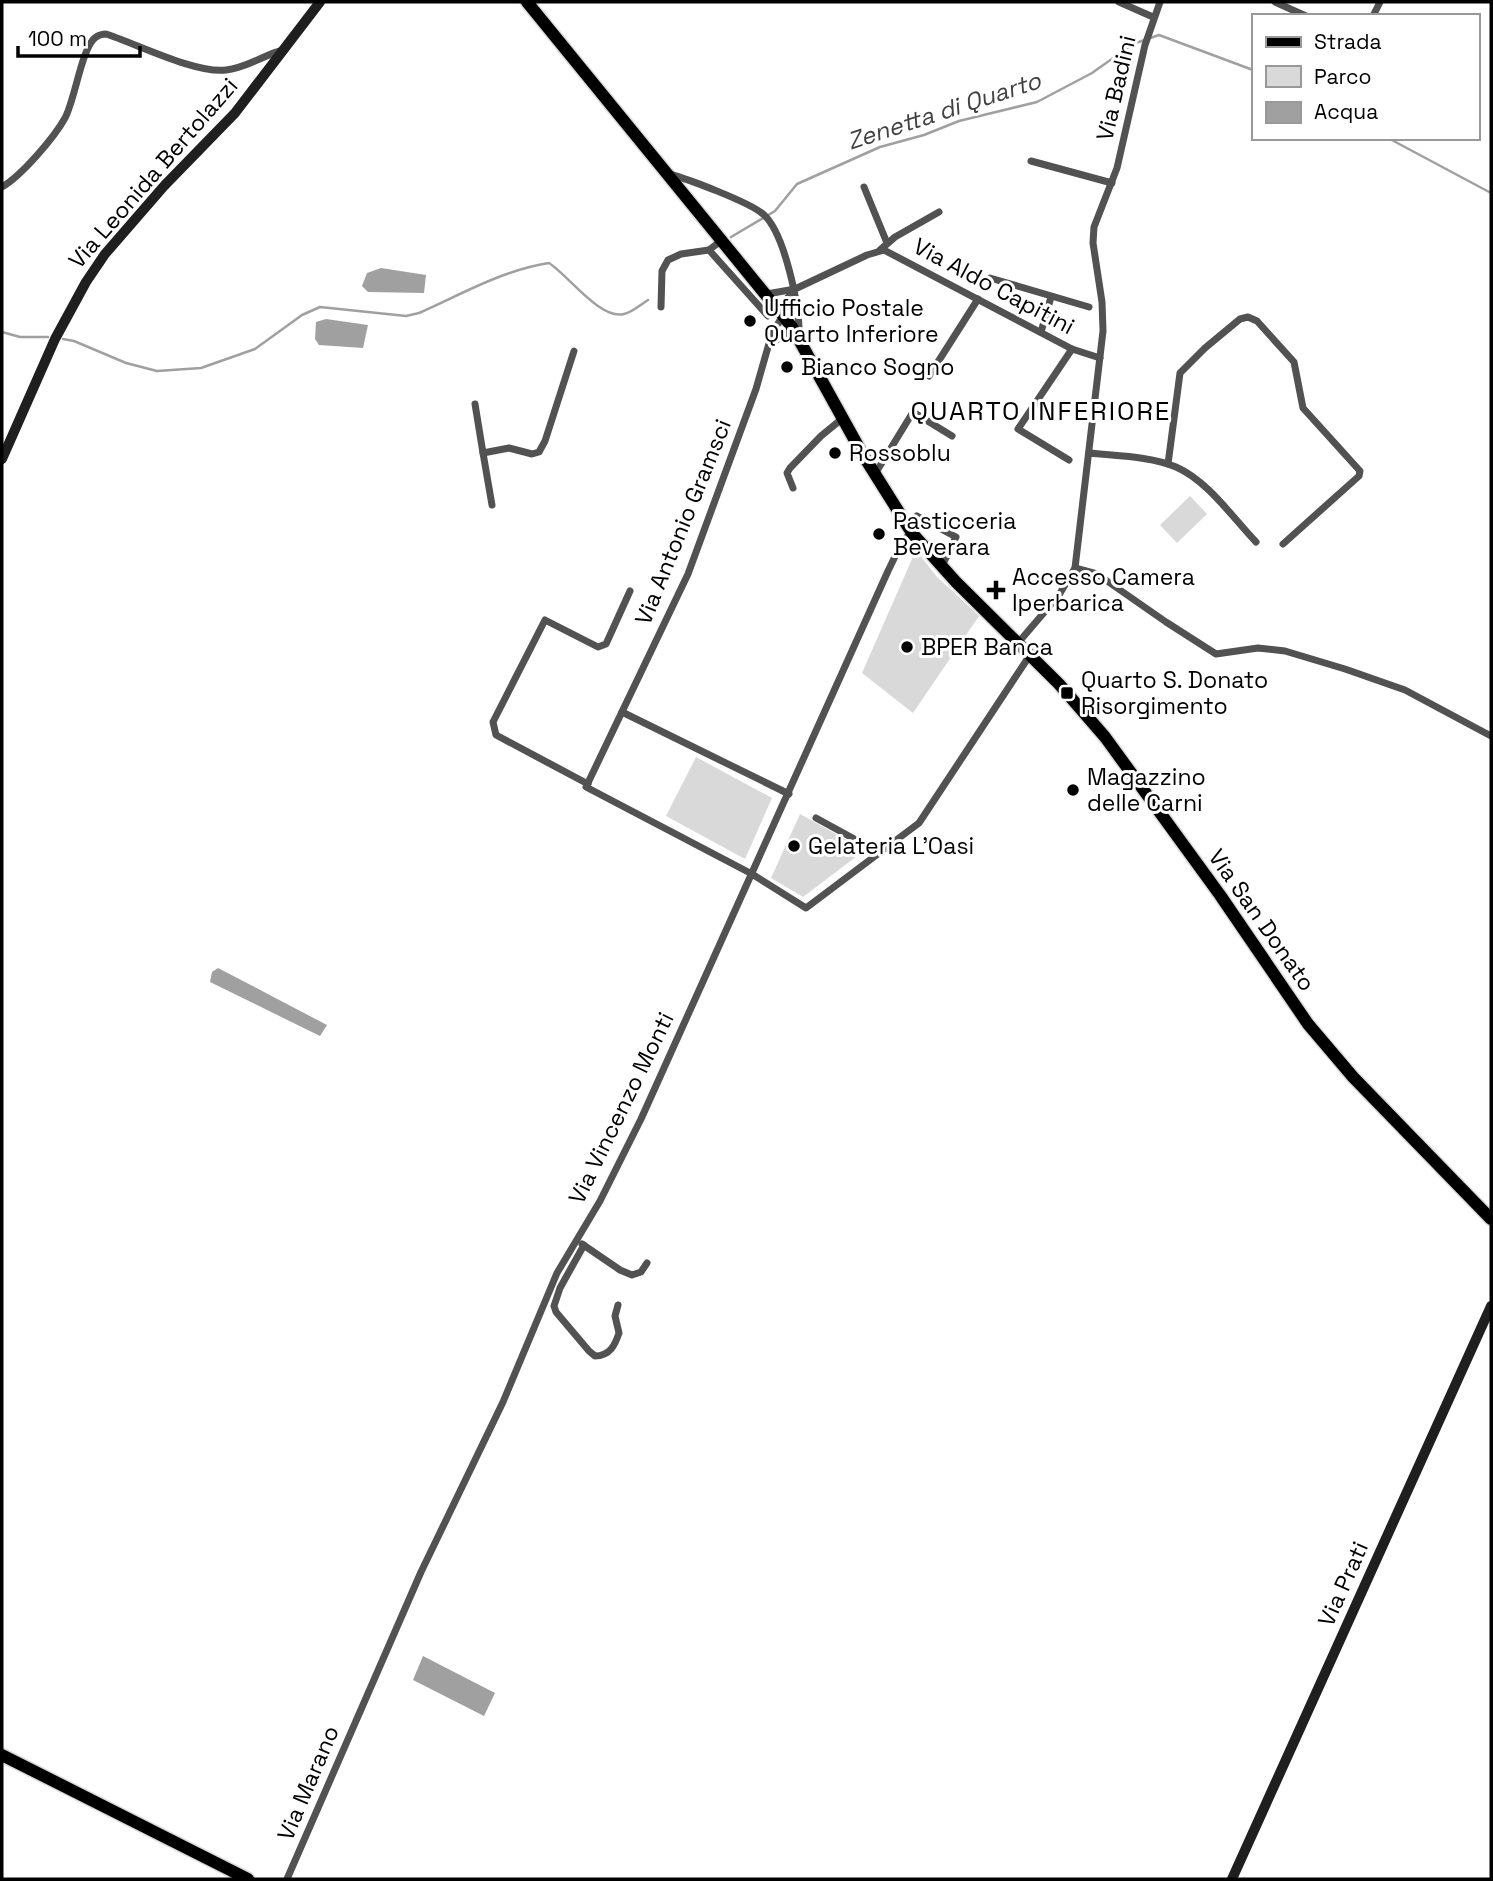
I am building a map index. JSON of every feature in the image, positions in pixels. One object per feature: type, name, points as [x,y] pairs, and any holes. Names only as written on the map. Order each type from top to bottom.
[{"type":"main road","name":"Via San Donato","points":[[527,2],[767,294],[912,533],[941,566],[1067,693],[1105,737],[1220,895],[1308,1024],[1353,1077],[1491,1219]]},
{"type":"main road","points":[[2,1755],[248,1879]]},
{"type":"street","name":"Via Leonida Bertolazzi","points":[[2,459],[55,339],[86,282],[105,254],[164,186],[235,113],[320,2]]},
{"type":"street","points":[[1119,2],[1153,17]]},
{"type":"street","name":"Via Badini","points":[[1018,643],[1059,594],[1075,568],[1103,331],[1102,302],[1093,243],[1094,228],[1112,183],[1148,33],[1160,2]]},
{"type":"street","points":[[1275,2],[1302,14]]},
{"type":"street","points":[[2,187],[18,176],[64,120],[73,101],[85,56],[97,35],[106,34],[180,61],[214,70],[236,68],[284,50]]},
{"type":"street","points":[[1031,161],[1112,183]]},
{"type":"street","name":"Via San Donato","points":[[668,174],[748,206],[766,217],[778,241],[795,289],[800,317],[785,321]]},
{"type":"street","points":[[864,187],[887,243]]},
{"type":"street","points":[[880,250],[939,212]]},
{"type":"street","points":[[661,307],[662,271],[668,260],[681,254],[709,250],[723,240]]},
{"type":"street","points":[[709,250],[785,321]]},
{"type":"street","name":"Via Aldo Capitini","points":[[795,289],[880,250],[888,251],[1072,349],[1100,358]]},
{"type":"street","points":[[990,278],[1089,307]]},
{"type":"street","points":[[767,294],[795,289],[782,337],[771,343]]},
{"type":"street","points":[[1041,332],[1051,296]]},
{"type":"street","points":[[929,376],[978,299]]},
{"type":"street","points":[[1168,464],[1180,373],[1240,319],[1248,317],[1257,321],[1294,362],[1303,408],[1360,471],[1359,476],[1283,544]]},
{"type":"street","name":"Via Antonio Gramsci","points":[[785,321],[779,322],[772,333],[771,343],[724,479],[688,574],[586,787],[752,874],[806,908],[880,853]]},
{"type":"street","points":[[1069,460],[1018,429],[1072,349]]},
{"type":"street","points":[[483,453],[509,448],[533,454],[539,452],[545,441],[573,351]]},
{"type":"street","points":[[475,404],[492,505]]},
{"type":"street","points":[[875,474],[913,412],[952,436]]},
{"type":"street","points":[[793,488],[787,474],[790,468],[821,436],[844,418]]},
{"type":"street","points":[[1089,453],[1124,456],[1175,466],[1198,480],[1256,542]]},
{"type":"street","points":[[917,516],[956,537],[941,566]]},
{"type":"street","name":"Via Vincenzo Monti","points":[[364,1701],[421,1572],[503,1402],[562,1262],[613,1177],[903,540],[912,533]]},
{"type":"street","points":[[1075,568],[1097,574],[1216,654],[1258,648],[1285,651],[1405,690],[1491,736]]},
{"type":"street","name":"Via Antonio Gramsci","points":[[588,784],[496,735],[493,722],[545,620],[598,647],[606,643],[631,591]]},
{"type":"street","points":[[816,818],[880,853],[919,823],[1030,655]]},
{"type":"street","points":[[622,712],[789,794]]},
{"type":"street","points":[[576,1239],[620,1270],[632,1275],[640,1272],[647,1263]]},
{"type":"street","points":[[584,1245],[554,1300],[556,1312],[595,1356],[602,1356],[609,1352],[617,1340],[619,1328],[615,1316],[618,1305]]},
{"type":"street","points":[[562,1262],[571,1268]]},
{"type":"street","name":"Via Prati","points":[[1232,1879],[1491,1306]]},
{"type":"street","name":"Via Marano","points":[[287,1879],[364,1701]]},
{"type":"green space","points":[[1190,496],[1207,514],[1177,543],[1160,525]]},
{"type":"green space","points":[[916,550],[937,577],[979,616],[913,713],[862,673]]},
{"type":"green space","points":[[696,757],[772,798],[745,859],[666,816]]},
{"type":"green space","points":[[800,814],[865,850],[803,897],[771,878]]},
{"type":"water","points":[[381,268],[426,275],[424,293],[368,292],[362,286],[367,273]]},
{"type":"water","points":[[326,319],[368,325],[363,348],[319,345],[315,339],[316,322]]},
{"type":"water","points":[[218,968],[327,1025],[320,1036],[210,982],[212,972]]},
{"type":"water","points":[[423,1656],[495,1693],[484,1716],[413,1680]]},
{"type":"waterway","name":"Zenetta di Quarto","points":[[731,237],[775,211],[797,184],[880,147],[924,135],[959,121],[1037,102],[1092,73],[1133,44],[1159,35],[1252,70]]},
{"type":"waterway","name":"Zenetta di Quarto","points":[[1392,140],[1491,193]]},
{"type":"waterway","name":"Zenetta di Quarto","points":[[63,339],[126,363],[157,371],[201,368],[255,349],[302,315],[320,307],[406,316],[419,313],[515,271],[549,263],[595,304],[615,314],[627,313],[648,300]]},
{"type":"waterway","name":"Zenetta di Quarto","points":[[2,332],[20,337],[48,337]]},
{"type":"place","name":"Ufficio Postale Quarto Inferiore","points":[[750,321]]},
{"type":"place","name":"Bianco Sogno","points":[[787,367]]},
{"type":"place","name":"Rossoblu","points":[[835,453]]},
{"type":"place","name":"Pasticceria Beverara","points":[[879,534]]},
{"type":"place","name":"Accesso Camera Iperbarica","points":[[996,590]]},
{"type":"place","name":"BPER Banca","points":[[907,647]]},
{"type":"place","name":"Quarto S. Donato Risorgimento","points":[[1067,693]]},
{"type":"place","name":"Magazzino delle Carni","points":[[1073,790]]},
{"type":"place","name":"Gelateria L'Oasi","points":[[794,846]]},
{"type":"district","name":"QUARTO INFERIORE","points":[[1041,411]]}]
